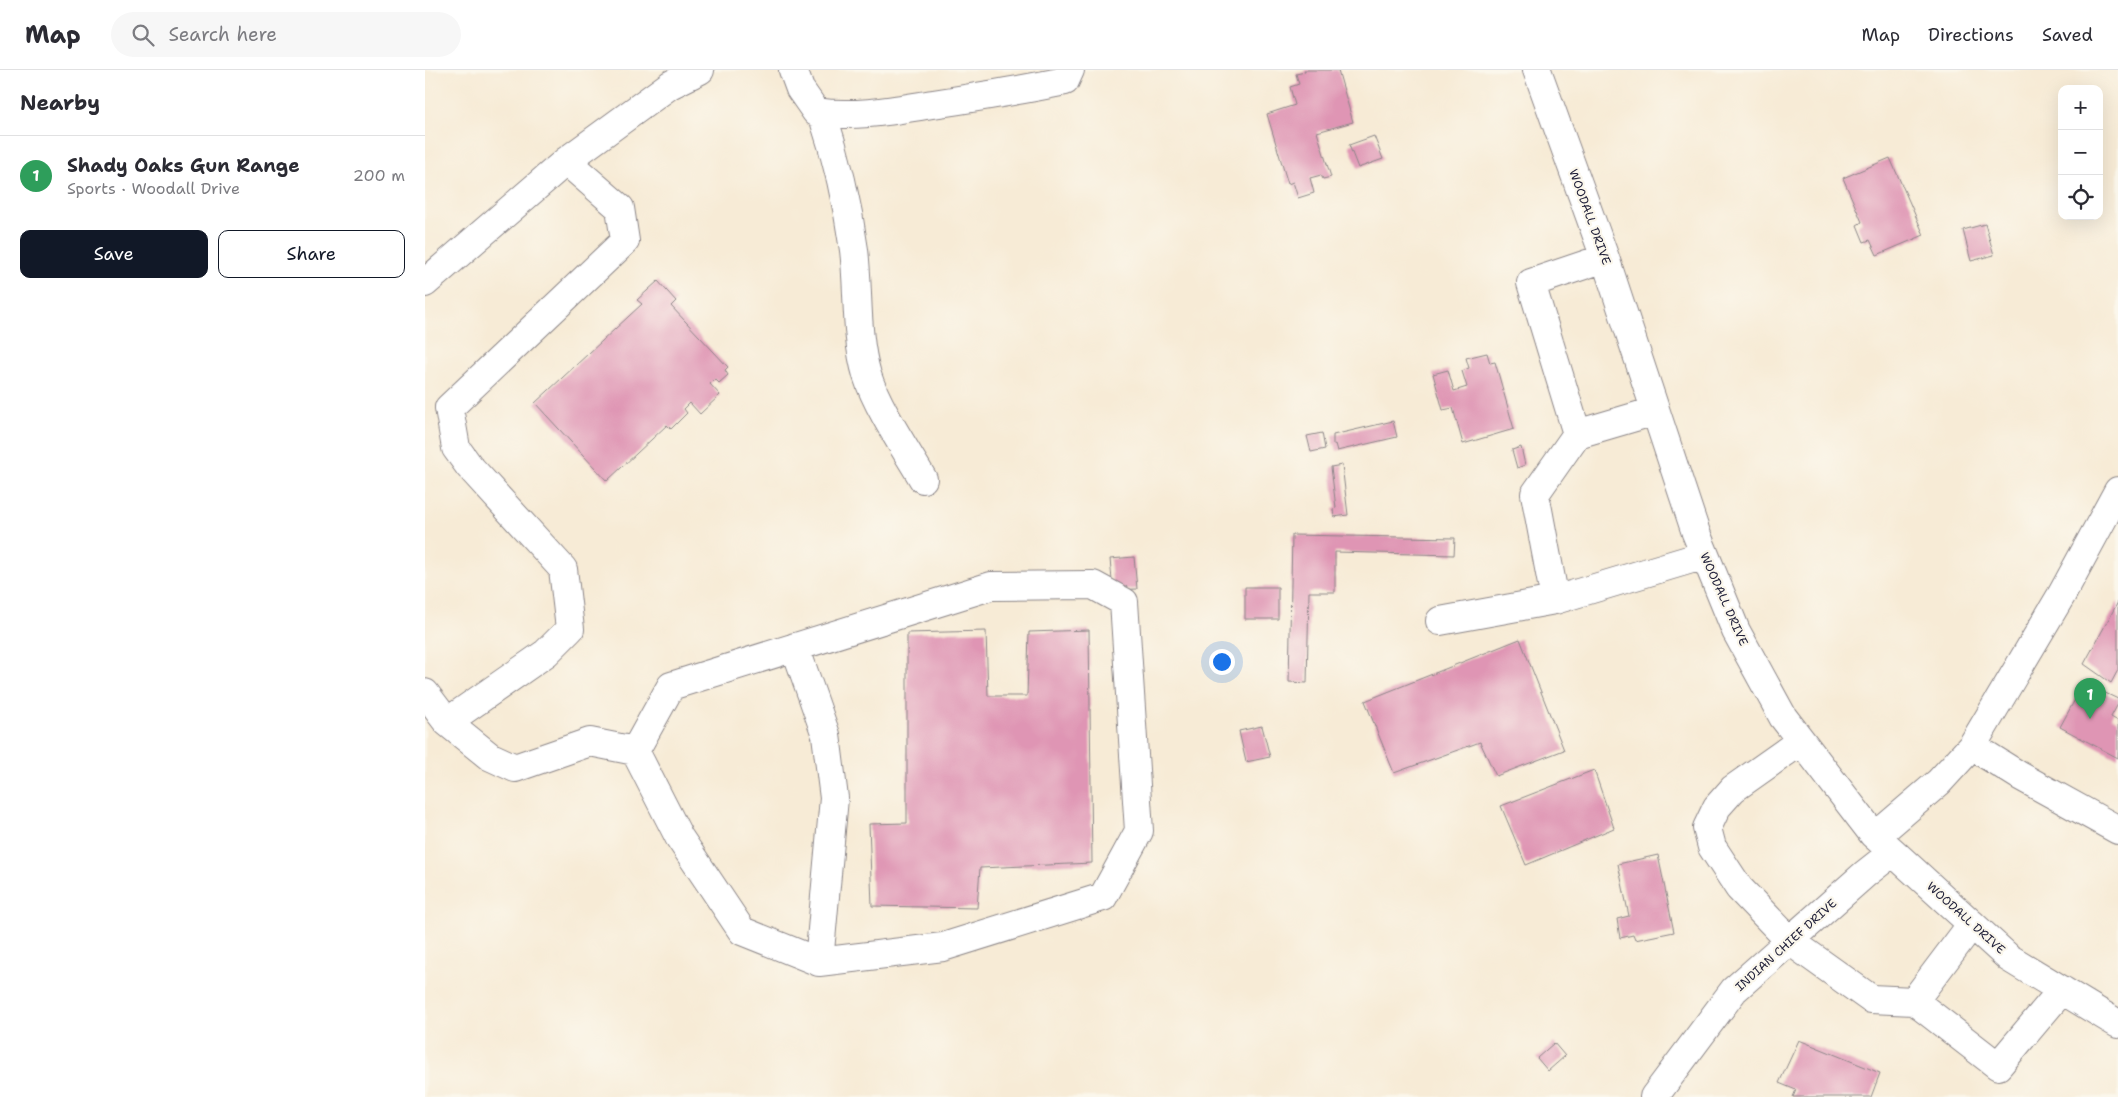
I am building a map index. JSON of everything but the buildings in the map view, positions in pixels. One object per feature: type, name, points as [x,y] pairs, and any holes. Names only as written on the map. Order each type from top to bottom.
[{"type":"street","points":[[425,283],[566,161],[670,86],[700,70]]},
{"type":"street","points":[[793,70],[799,89],[816,112],[835,115],[883,112],[1022,90],[1065,81],[1070,70]]},
{"type":"street","name":"WOODALL DRIVE","points":[[1537,70],[1605,258],[1705,555],[1736,631],[1783,717],[1885,844],[2009,958],[2118,1024]]},
{"type":"street","points":[[823,113],[832,142],[854,251],[859,346],[868,377],[884,412],[923,479]]},
{"type":"street","points":[[447,722],[546,653],[570,628],[563,569],[469,466],[456,448],[449,408],[625,241],[620,208],[566,161]]},
{"type":"street","points":[[1577,434],[1531,283],[1605,258]]},
{"type":"street","points":[[1555,600],[1535,494],[1577,434],[1655,411]]},
{"type":"street","name":"INDIAN CHIEF DRIVE","points":[[1654,1097],[1734,990],[1865,874],[1885,844],[1972,746],[2062,594],[2118,491]]},
{"type":"street","points":[[1440,622],[1555,600],[1705,555]]},
{"type":"street","points":[[1093,585],[1123,602],[1139,831],[1103,897],[943,947],[819,962],[742,932],[679,837],[635,751],[671,686],[991,586],[1093,585]]},
{"type":"street","points":[[795,647],[826,735],[834,798],[819,962]]},
{"type":"street","points":[[425,693],[447,722],[489,756],[515,768],[590,742],[635,751]]},
{"type":"street","points":[[1801,741],[1733,789],[1717,807],[1707,828],[1712,847],[1739,888],[1790,941],[1871,1000],[1914,1001],[1998,1066],[2062,990]]},
{"type":"street","points":[[1972,746],[2021,776],[2118,830]]},
{"type":"street","points":[[1914,1001],[1972,924]]},
{"type":"place","name":"Shady Oaks Gun Range","points":[[2090,719]]}]
